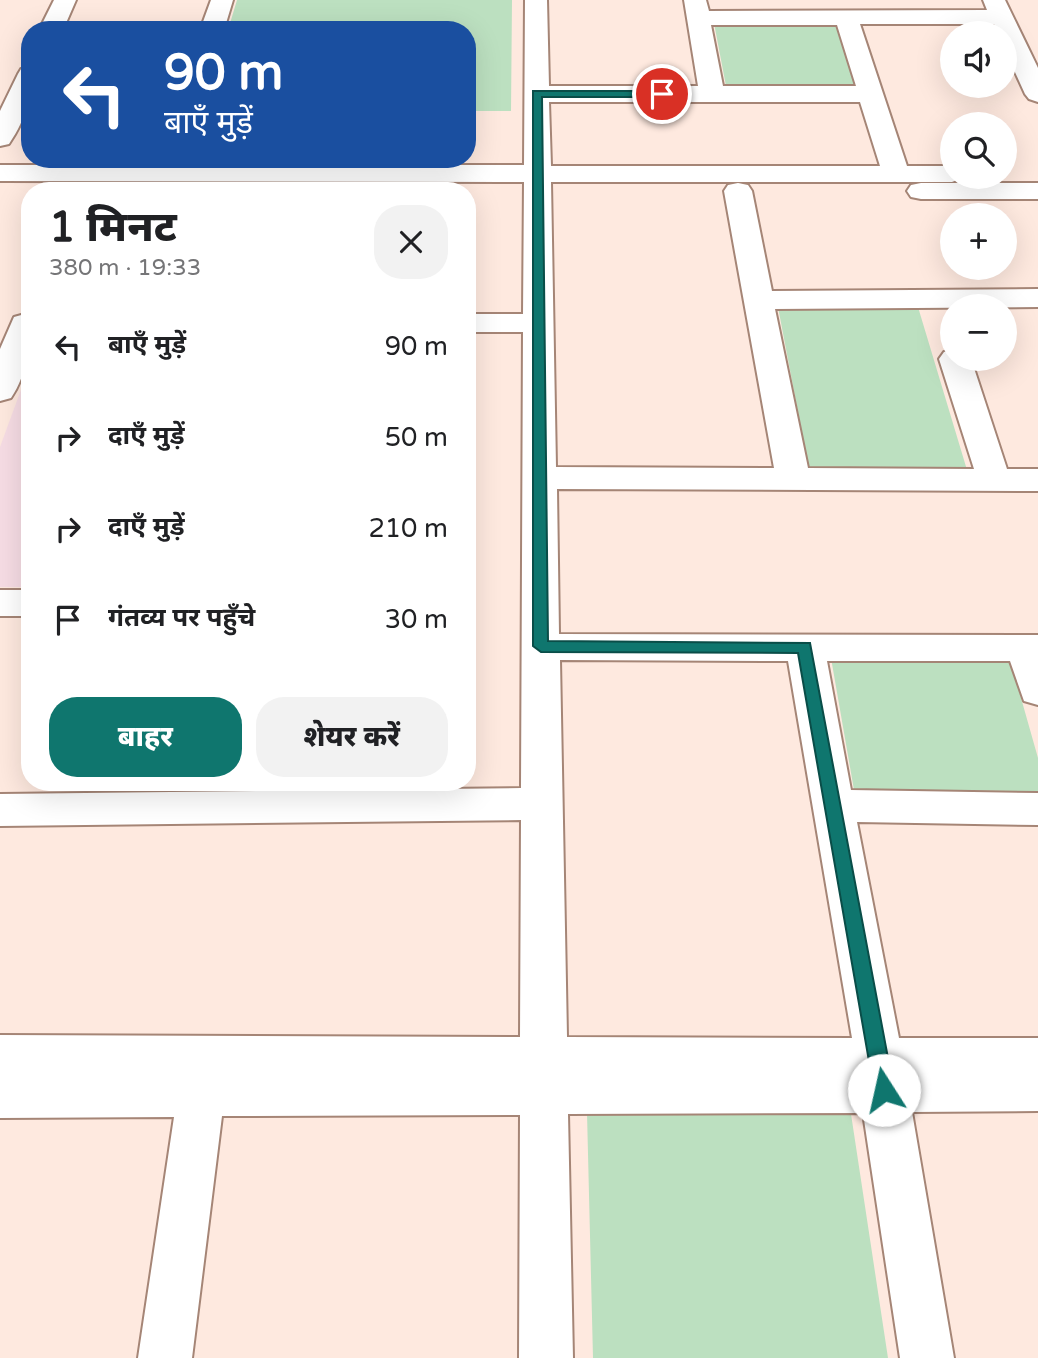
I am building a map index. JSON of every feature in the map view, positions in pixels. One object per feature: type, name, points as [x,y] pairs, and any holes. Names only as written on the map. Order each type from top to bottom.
[{"type":"street","points":[[55,21],[65,0]]},
{"type":"street","points":[[215,21],[222,0]]},
{"type":"street","points":[[536,0],[546,1358]]},
{"type":"street","points":[[712,94],[696,9],[846,18],[998,8],[1038,94]]},
{"type":"street","points":[[846,18],[896,174]]},
{"type":"street","points":[[0,138],[18,83]]},
{"type":"street","points":[[537,94],[871,94]]},
{"type":"street","points":[[0,173],[537,183],[737,191],[1038,191]]},
{"type":"street","points":[[476,191],[537,183],[940,174]]},
{"type":"street","points":[[1017,174],[1038,174]]},
{"type":"street","points":[[737,191],[793,479]]},
{"type":"street","points":[[0,192],[21,192]]},
{"type":"street","points":[[1017,306],[1038,298]]},
{"type":"street","points":[[758,300],[940,333]]},
{"type":"street","points":[[0,391],[18,323]]},
{"type":"street","points":[[476,323],[538,323]]},
{"type":"street","points":[[959,371],[994,480]]},
{"type":"street","points":[[539,478],[1038,480]]},
{"type":"street","points":[[0,603],[21,603]]},
{"type":"street","points":[[541,646],[1032,648],[1038,691]]},
{"type":"street","points":[[805,647],[881,1074],[927,1358]]},
{"type":"street","points":[[0,810],[195,795],[541,804]]},
{"type":"street","points":[[833,806],[1038,809]]},
{"type":"street","points":[[0,1056],[543,1074],[881,1074],[1038,1059]]},
{"type":"street","points":[[0,1096],[201,1094],[543,1074]]},
{"type":"street","points":[[881,1074],[1038,1090]]},
{"type":"street","points":[[165,1358],[201,1094]]},
{"type":"shaded area","points":[[21,390],[21,587],[0,587],[0,447]]},
{"type":"green space","points":[[237,0],[512,0],[511,111],[476,111],[476,21],[231,21]]},
{"type":"green space","points":[[714,23],[835,23],[855,86],[726,86]]},
{"type":"green space","points":[[778,307],[918,307],[967,470],[809,470]]},
{"type":"green space","points":[[831,658],[1010,659],[1038,758],[1038,791],[854,790]]},
{"type":"green space","points":[[587,1113],[851,1114],[888,1358],[593,1358]]},
{"type":"route","points":[[662,94],[537,94],[541,646],[805,647],[884,1090]]}]
